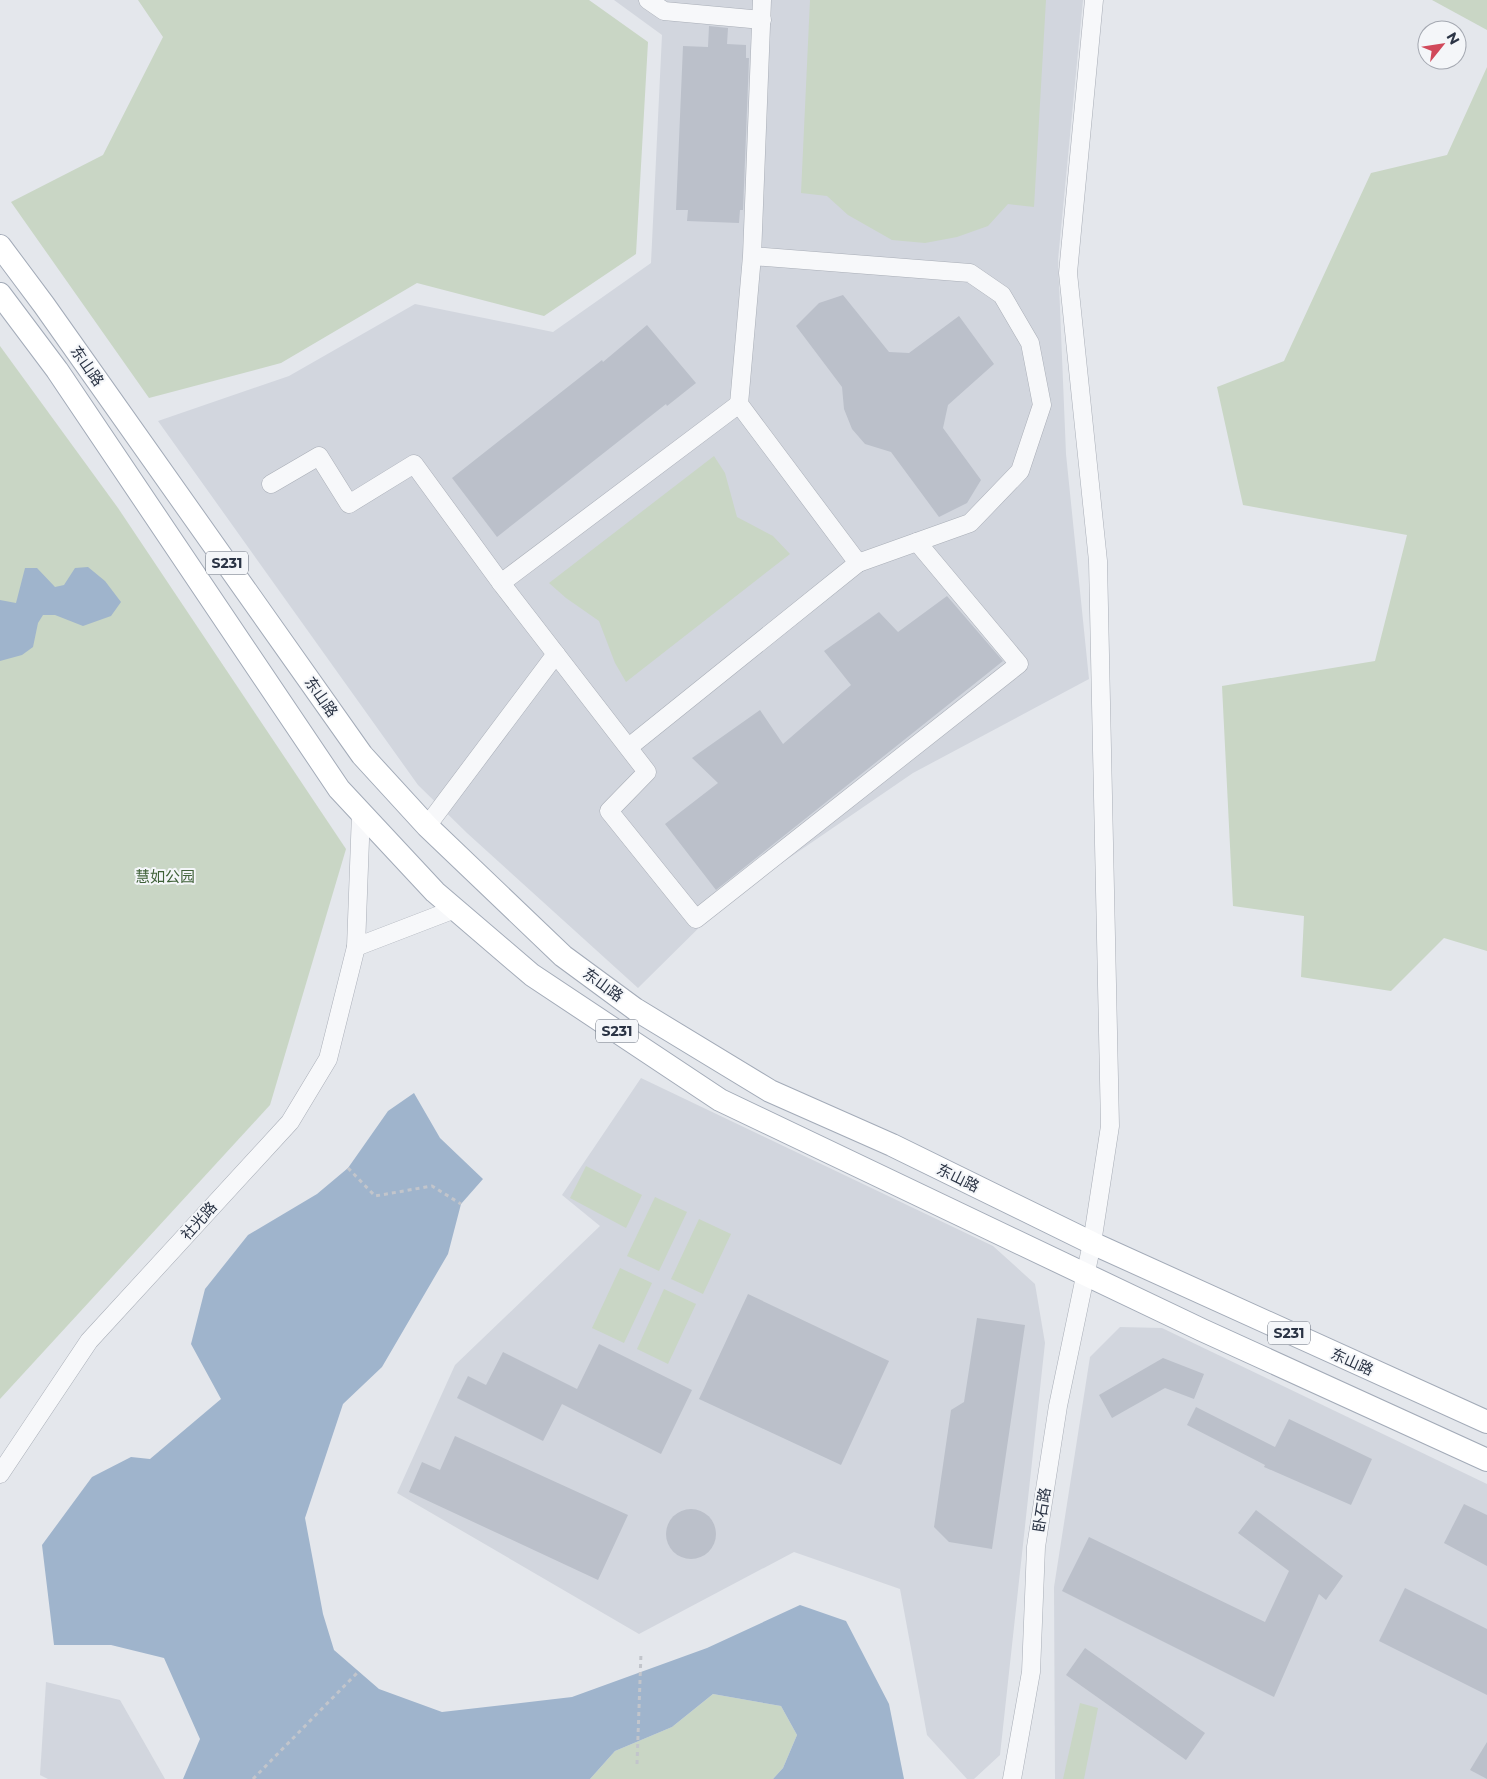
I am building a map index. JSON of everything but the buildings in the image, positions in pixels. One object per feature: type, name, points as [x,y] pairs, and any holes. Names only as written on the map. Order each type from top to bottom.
[{"type":"main road","name":"东山路","points":[[0,246],[50,313],[362,756],[427,826],[563,956],[635,1009],[770,1091],[892,1145],[1092,1244],[1487,1422]]},
{"type":"main road","name":"东山路","points":[[0,294],[57,370],[340,789],[435,892],[532,974],[720,1100],[1202,1330],[1487,1460]]},
{"type":"street","points":[[648,0],[664,11],[762,20]]},
{"type":"street","points":[[762,0],[752,256],[739,404],[858,563]]},
{"type":"street","name":"卧石路","points":[[1012,1779],[1031,1672],[1036,1548],[1058,1406],[1092,1244],[1110,1126],[1099,581],[1068,273],[1094,0]]},
{"type":"street","points":[[629,747],[858,563],[970,523],[1020,471],[1042,405],[1030,343],[1002,295],[970,274],[752,256]]},
{"type":"street","points":[[501,583],[739,404]]},
{"type":"street","points":[[271,484],[319,456],[349,504],[414,464],[501,583],[647,772],[609,811],[696,919],[1019,664],[917,542]]},
{"type":"street","points":[[427,826],[556,654]]},
{"type":"street","name":"社光路","points":[[0,1474],[89,1341],[290,1122],[328,1059],[356,947],[361,813]]},
{"type":"street","points":[[356,947],[455,909]]},
{"type":"path","points":[[348,1168],[375,1196],[432,1186],[461,1204]]},
{"type":"path","points":[[638,1764],[641,1653]]},
{"type":"path","points":[[253,1779],[359,1671]]},
{"type":"shaded area","points":[[614,0],[1083,0],[1058,260],[1066,454],[1089,679],[913,773],[725,902],[638,988],[467,833],[418,785],[158,421],[289,376],[415,304],[553,332],[651,263],[662,35]]},
{"type":"shaded area","points":[[641,1078],[993,1246],[1035,1284],[1045,1343],[1000,1755],[974,1779],[967,1779],[927,1735],[900,1589],[794,1552],[639,1634],[397,1493],[455,1365],[600,1226],[562,1195]]},
{"type":"shaded area","points":[[1120,1327],[1162,1328],[1487,1484],[1487,1779],[1055,1779],[1054,1587],[1090,1357]]},
{"type":"shaded area","points":[[46,1682],[120,1700],[165,1779],[48,1779],[40,1775]]},
{"type":"green space","points":[[138,0],[589,0],[648,42],[636,254],[544,316],[417,283],[281,363],[149,398],[11,202],[103,155],[163,37]]},
{"type":"green space","points":[[810,0],[1046,0],[1034,207],[1008,204],[988,226],[957,237],[925,243],[892,240],[848,215],[827,196],[801,193]]},
{"type":"green space","points":[[1432,0],[1487,0],[1487,30]]},
{"type":"green space","points":[[1487,67],[1487,951],[1444,938],[1391,991],[1301,977],[1304,916],[1233,906],[1222,686],[1375,661],[1407,535],[1243,505],[1217,387],[1284,361],[1371,173],[1447,155]]},
{"type":"green space","name":"慧如公园","points":[[0,346],[118,508],[346,849],[270,1105],[0,1399]]},
{"type":"green space","points":[[714,456],[725,473],[737,517],[773,536],[790,554],[626,682],[615,663],[599,621],[566,598],[549,583]]},
{"type":"green space","points":[[586,1166],[642,1195],[626,1228],[570,1198]]},
{"type":"green space","points":[[655,1197],[687,1212],[659,1271],[627,1256]]},
{"type":"green space","points":[[699,1219],[731,1234],[703,1294],[671,1279]]},
{"type":"green space","points":[[620,1268],[652,1283],[624,1343],[592,1328]]},
{"type":"green space","points":[[664,1289],[696,1304],[668,1364],[637,1349]]},
{"type":"green space","points":[[713,1694],[781,1706],[797,1735],[783,1768],[773,1779],[590,1779],[615,1751],[672,1727]]},
{"type":"green space","points":[[1080,1703],[1098,1708],[1084,1779],[1063,1779]]},
{"type":"water","points":[[88,567],[105,581],[121,602],[111,616],[83,626],[55,615],[43,615],[38,623],[33,647],[22,655],[0,661],[0,600],[16,603],[25,568],[37,568],[55,587],[64,585],[75,568]]},
{"type":"water","points":[[414,1093],[440,1138],[483,1179],[461,1204],[448,1254],[382,1367],[343,1404],[305,1518],[323,1614],[334,1650],[379,1689],[442,1712],[572,1697],[707,1648],[800,1605],[846,1621],[889,1704],[904,1779],[773,1779],[783,1768],[797,1735],[781,1706],[713,1694],[672,1727],[615,1751],[590,1779],[183,1779],[200,1739],[164,1658],[111,1645],[54,1645],[42,1545],[92,1477],[131,1457],[150,1459],[221,1399],[191,1344],[205,1289],[248,1235],[317,1194],[348,1168],[388,1111]]}]
